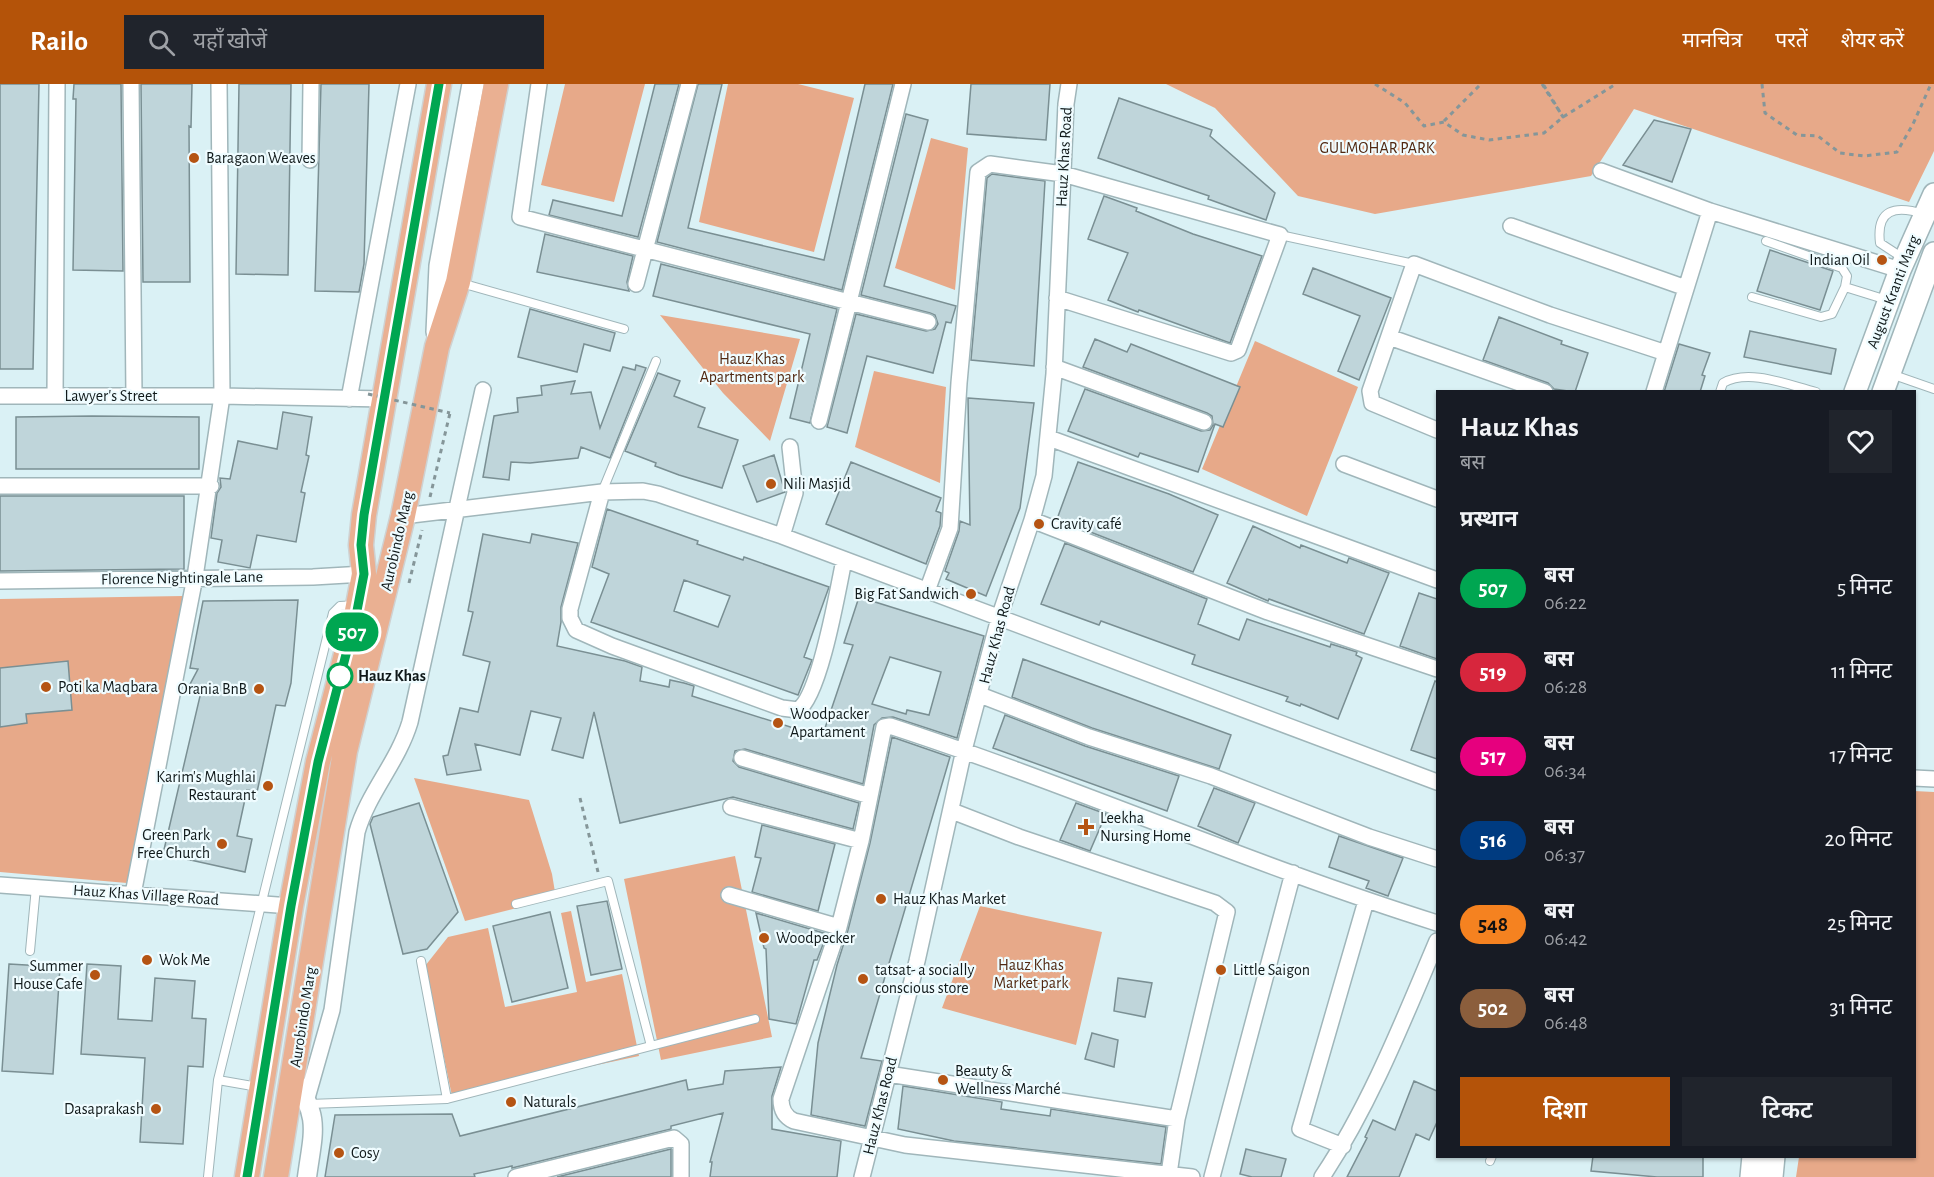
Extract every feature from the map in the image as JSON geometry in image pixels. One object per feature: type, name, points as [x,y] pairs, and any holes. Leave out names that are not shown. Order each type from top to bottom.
[{"type":"highway","name":"Aurobindo Marg","points":[[247,1177],[291,906],[318,762],[364,574],[361,545],[377,396],[439,84]]},
{"type":"highway","name":"Aurobindo Marg","points":[[276,1177],[345,751],[404,516],[437,347],[458,282],[496,84]]},
{"type":"main road","points":[[437,347],[440,266],[473,84]]},
{"type":"main road","name":"August Kranti Marg","points":[[1856,390],[1902,264],[1934,194]]},
{"type":"main road","name":"August Kranti Marg","points":[[1887,383],[1934,253]]},
{"type":"main road","points":[[1751,1177],[1753,1158]]},
{"type":"main road","points":[[1772,1177],[1774,1158]]},
{"type":"street","points":[[55,396],[57,84]]},
{"type":"street","points":[[130,84],[134,396]]},
{"type":"street","points":[[133,894],[195,577],[222,396],[219,84]]},
{"type":"street","points":[[310,160],[311,84]]},
{"type":"street","points":[[349,399],[408,84]]},
{"type":"street","points":[[539,84],[520,217],[928,322]]},
{"type":"street","points":[[636,284],[688,84]]},
{"type":"street","points":[[819,421],[903,84]]},
{"type":"street","name":"Hauz Khas Road","points":[[862,1177],[952,811],[964,750],[999,618],[1032,520],[1044,476],[1054,367],[1066,104],[1069,84]]},
{"type":"street","points":[[927,591],[950,528],[959,383],[978,172],[990,164],[1063,174],[1280,235],[1238,350],[1231,354],[1057,298]]},
{"type":"street","points":[[1601,171],[1710,211],[1902,264]]},
{"type":"street","points":[[1655,390],[1710,211]]},
{"type":"street","points":[[1511,226],[1686,288]]},
{"type":"street","points":[[1436,430],[1372,403],[1370,399],[1370,391],[1414,264],[1551,315],[1666,353]]},
{"type":"street","points":[[1389,337],[1539,390]]},
{"type":"street","points":[[1054,367],[1204,422]]},
{"type":"street","points":[[308,1101],[332,1010],[357,832],[366,808],[396,756],[408,729],[483,390]]},
{"type":"street","name":"Lawyer's Street","points":[[0,396],[222,396],[349,399],[377,396]]},
{"type":"street","points":[[1049,438],[1436,580]]},
{"type":"street","points":[[782,536],[795,493],[790,447]]},
{"type":"street","points":[[1344,464],[1436,499]]},
{"type":"street","points":[[0,486],[210,486]]},
{"type":"street","points":[[404,516],[602,492],[643,491],[658,494],[782,536],[1436,782]]},
{"type":"street","points":[[602,492],[570,609],[570,618],[576,630],[612,646],[782,708],[798,710],[807,701],[822,658],[844,560]]},
{"type":"street","points":[[1032,520],[1268,612],[1436,669]]},
{"type":"street","name":"Florence Nightingale Lane","points":[[0,581],[314,577],[364,574]]},
{"type":"street","points":[[980,695],[1089,737],[1211,776],[1369,837],[1436,860]]},
{"type":"street","points":[[1192,1177],[905,1145],[787,1118],[781,1104],[839,927],[861,841],[884,727],[890,726],[964,750],[1366,901],[1436,923]]},
{"type":"street","points":[[742,758],[870,796]]},
{"type":"street","points":[[1916,778],[1934,779]]},
{"type":"street","points":[[731,807],[861,841]]},
{"type":"street","points":[[952,811],[1019,837],[1215,903],[1227,912],[1177,1119],[1168,1174]]},
{"type":"street","points":[[1212,1177],[1293,873]]},
{"type":"street","name":"Hauz Khas Village Road","points":[[0,885],[291,906]]},
{"type":"street","points":[[729,895],[839,927]]},
{"type":"street","points":[[1343,1146],[1300,1129],[1366,901]]},
{"type":"street","points":[[1322,1177],[1343,1146],[1401,1025],[1436,943]]},
{"type":"street","points":[[888,1074],[1177,1119]]},
{"type":"street","points":[[293,1078],[308,1101],[314,1120],[307,1177]]},
{"type":"street","points":[[516,1177],[674,1138],[681,1144],[681,1177]]},
{"type":"lane","points":[[1902,264],[1880,243],[1878,230],[1882,218],[1892,210],[1911,210],[1924,214]]},
{"type":"lane","points":[[1280,235],[1414,264]]},
{"type":"lane","points":[[1752,297],[1821,317],[1832,314],[1845,287],[1847,276],[1842,268],[1766,241]]},
{"type":"lane","points":[[458,282],[624,328]]},
{"type":"lane","points":[[1845,287],[1888,300]]},
{"type":"lane","points":[[602,492],[656,361]]},
{"type":"lane","points":[[1721,390],[1723,383],[1734,376],[1746,376],[1807,390]]},
{"type":"lane","points":[[1887,383],[1934,389]]},
{"type":"lane","points":[[208,1177],[218,1080],[333,613],[340,606],[358,605]]},
{"type":"lane","points":[[516,904],[608,881],[651,1046]]},
{"type":"lane","points":[[30,951],[36,888]]},
{"type":"lane","points":[[421,961],[447,1100]]},
{"type":"lane","points":[[308,1101],[447,1100],[755,1019]]},
{"type":"lane","points":[[218,1080],[261,1087]]},
{"type":"path","points":[[1375,84],[1405,103],[1424,126],[1444,122],[1481,84]]},
{"type":"path","points":[[1543,84],[1563,117]]},
{"type":"path","points":[[1444,122],[1463,135],[1489,140],[1544,133],[1563,117],[1616,84]]},
{"type":"path","points":[[1762,84],[1765,113],[1797,135],[1818,136],[1840,153],[1864,156],[1898,152],[1914,124],[1931,84]]},
{"type":"path","points":[[377,396],[450,412]]},
{"type":"path","points":[[580,798],[600,883]]},
{"type":"green space","points":[[565,84],[645,84],[614,202],[541,185]]},
{"type":"green space","points":[[728,84],[798,84],[854,98],[814,252],[699,222]]},
{"type":"green space","name":"GULMOHAR PARK","points":[[1166,84],[1934,84],[1934,151],[1909,202],[1634,109],[1591,176],[1375,214],[1298,196],[1215,108]]},
{"type":"green space","points":[[931,138],[968,148],[955,290],[895,268]]},
{"type":"green space","name":"Hauz Khas Apartments park","points":[[660,315],[800,339],[770,441],[723,393]]},
{"type":"green space","points":[[1255,341],[1358,387],[1307,516],[1202,469]]},
{"type":"green space","points":[[874,371],[946,387],[940,483],[855,447]]},
{"type":"green space","points":[[183,596],[127,883],[0,872],[0,599]]},
{"type":"green space","points":[[414,778],[529,800],[552,874],[556,898],[465,921]]},
{"type":"green space","points":[[1916,791],[1934,792],[1934,1177],[1796,1177],[1799,1158],[1916,1158]]},
{"type":"green space","points":[[735,856],[772,1037],[661,1060],[624,879]]},
{"type":"green space","name":"Hauz Khas Market park","points":[[980,906],[1102,932],[1076,1045],[942,1008]]},
{"type":"green space","points":[[571,911],[586,982],[622,974],[639,1056],[452,1096],[425,966],[448,937],[488,928],[505,1007],[577,992],[561,913]]},
{"type":"building","points":[[0,84],[39,84],[33,369],[0,369]]},
{"type":"building","points":[[74,84],[121,84],[123,271],[73,270],[76,99],[73,99]]},
{"type":"building","points":[[141,84],[192,84],[191,127],[189,126],[190,282],[143,282]]},
{"type":"building","points":[[239,84],[291,84],[288,275],[236,274]]},
{"type":"building","points":[[321,84],[369,84],[364,264],[359,292],[315,291]]},
{"type":"building","points":[[655,84],[679,84],[638,237],[549,215],[553,200],[622,216]]},
{"type":"building","points":[[698,84],[722,84],[688,228],[824,260],[865,84],[893,84],[842,290],[657,242]]},
{"type":"building","points":[[971,84],[1050,84],[1046,140],[967,134]]},
{"type":"building","points":[[1119,98],[1212,130],[1210,136],[1275,193],[1266,220],[1208,199],[1209,196],[1098,158]]},
{"type":"building","points":[[906,114],[928,120],[884,286],[956,306],[951,323],[946,322],[933,373],[867,356],[847,433],[827,427],[856,314],[926,331],[935,329],[938,324],[935,315],[930,313],[861,295]]},
{"type":"building","points":[[1654,120],[1691,129],[1672,182],[1623,165]]},
{"type":"building","points":[[992,174],[1045,181],[1034,366],[971,360],[987,178]]},
{"type":"building","points":[[1104,196],[1137,208],[1136,211],[1193,234],[1262,256],[1230,343],[1108,300],[1128,253],[1088,239]]},
{"type":"building","points":[[545,234],[633,256],[627,282],[629,291],[537,272]]},
{"type":"building","points":[[1770,250],[1833,271],[1820,310],[1757,291]]},
{"type":"building","points":[[661,264],[837,309],[810,423],[790,418],[810,334],[653,296]]},
{"type":"building","points":[[1313,268],[1391,298],[1359,380],[1338,371],[1360,316],[1303,294]]},
{"type":"building","points":[[530,309],[615,333],[610,351],[584,344],[577,372],[518,357]]},
{"type":"building","points":[[1499,317],[1588,353],[1576,390],[1554,389],[1548,383],[1483,360]]},
{"type":"building","points":[[1750,331],[1836,349],[1831,374],[1744,357]]},
{"type":"building","points":[[1095,339],[1127,352],[1131,344],[1240,387],[1223,427],[1215,424],[1198,472],[1140,453],[1138,457],[1068,431],[1085,389],[1201,431],[1210,430],[1213,425],[1212,416],[1207,413],[1083,367]]},
{"type":"building","points":[[1679,344],[1710,353],[1702,375],[1705,376],[1701,390],[1665,390]]},
{"type":"building","points":[[636,365],[646,368],[610,458],[581,447],[578,458],[530,463],[511,462],[509,480],[483,477],[494,416],[518,412],[517,398],[542,395],[541,386],[575,381],[571,394],[591,392],[600,428],[623,367],[635,370]]},
{"type":"building","points":[[658,373],[680,381],[674,396],[705,408],[698,427],[738,440],[722,488],[655,466],[656,463],[625,451]]},
{"type":"building","points":[[968,398],[1034,403],[1020,508],[986,596],[946,579],[949,573],[945,571],[959,531],[960,521],[970,525]]},
{"type":"building","points":[[283,412],[312,417],[306,455],[309,456],[301,492],[305,493],[296,542],[257,535],[250,568],[218,562],[222,540],[211,538],[217,493],[221,487],[220,478],[230,479],[238,441],[277,449]]},
{"type":"building","points":[[16,417],[199,417],[199,469],[16,469]]},
{"type":"building","points":[[774,455],[785,492],[757,502],[743,466]]},
{"type":"building","points":[[851,462],[941,498],[936,511],[941,513],[940,526],[926,564],[826,524]]},
{"type":"building","points":[[1078,462],[1169,494],[1218,515],[1193,572],[1057,519]]},
{"type":"building","points":[[0,496],[184,496],[184,569],[0,571]]},
{"type":"building","points":[[607,509],[698,541],[697,544],[743,560],[744,557],[829,587],[804,657],[812,660],[798,695],[591,622],[609,574],[592,567]],"holes":[[[684,580],[730,596],[718,627],[674,611]]]},
{"type":"building","points":[[1253,526],[1300,548],[1301,545],[1347,563],[1349,558],[1389,573],[1364,634],[1269,599],[1268,601],[1227,583]]},
{"type":"building","points":[[483,534],[530,543],[532,534],[578,543],[561,607],[557,646],[625,661],[642,667],[640,681],[669,687],[670,680],[694,686],[692,696],[822,737],[853,645],[844,643],[859,597],[984,636],[957,738],[893,717],[882,718],[874,725],[863,784],[745,749],[735,751],[733,761],[739,767],[859,803],[853,829],[733,797],[620,823],[594,712],[583,758],[552,750],[561,718],[531,711],[520,755],[475,744],[481,770],[447,775],[443,756],[448,755],[460,708],[478,712],[490,662],[463,655],[473,612],[468,611]],"holes":[[[890,657],[941,672],[929,715],[907,710],[906,714],[872,704]]]},
{"type":"building","points":[[1065,543],[1207,599],[1198,624],[1239,640],[1247,619],[1330,647],[1331,644],[1357,652],[1356,655],[1362,658],[1338,719],[1301,704],[1300,706],[1286,701],[1288,697],[1192,664],[1195,655],[1101,621],[1099,625],[1041,604]]},
{"type":"building","points":[[1419,593],[1436,599],[1436,659],[1400,646]]},
{"type":"building","points":[[298,600],[291,683],[285,706],[276,705],[257,792],[247,790],[237,836],[252,839],[245,872],[163,854],[201,692],[187,690],[198,669],[190,668],[203,601]]},
{"type":"building","points":[[1023,659],[1231,735],[1219,769],[1092,728],[1012,697]]},
{"type":"building","name":"Poti ka Maqbara","points":[[68,661],[72,710],[26,714],[27,723],[0,727],[0,668]]},
{"type":"building","points":[[1435,681],[1436,759],[1411,750]]},
{"type":"building","points":[[1005,715],[1085,746],[1179,776],[1167,811],[993,748]]},
{"type":"building","name":"Hauz Khas Market","points":[[892,737],[950,757],[861,1058],[882,1061],[865,1126],[811,1115],[818,1043],[870,843]]},
{"type":"building","points":[[1214,788],[1255,803],[1238,843],[1198,826]]},
{"type":"building","points":[[419,803],[458,912],[427,949],[403,954],[370,824],[373,817]]},
{"type":"building","points":[[1076,803],[1106,814],[1090,851],[1060,840]]},
{"type":"building","points":[[762,825],[835,844],[818,911],[752,892],[761,858],[755,857]]},
{"type":"building","points":[[1339,836],[1403,858],[1388,896],[1366,888],[1369,881],[1329,867]]},
{"type":"building","points":[[607,901],[622,969],[591,975],[577,906]]},
{"type":"building","points":[[550,912],[568,988],[512,1002],[493,926]]},
{"type":"building","points":[[756,913],[827,934],[817,960],[814,960],[796,1024],[769,1019],[766,949]]},
{"type":"building","points":[[9,964],[60,967],[53,1074],[2,1071]]},
{"type":"building","points":[[87,964],[121,966],[118,1019],[152,1021],[155,978],[195,981],[192,1018],[206,1019],[203,1067],[188,1066],[183,1144],[140,1142],[145,1058],[81,1054]]},
{"type":"building","points":[[1118,978],[1152,983],[1145,1017],[1114,1011]]},
{"type":"building","points":[[1092,1033],[1118,1040],[1114,1067],[1085,1059]]},
{"type":"building","points":[[781,1067],[772,1096],[772,1129],[841,1141],[837,1177],[710,1177],[712,1162],[710,1162],[723,1113],[671,1126],[671,1129],[512,1168],[512,1166],[474,1174],[475,1177],[325,1177],[335,1115],[452,1114],[460,1136],[686,1080],[688,1090],[723,1084],[725,1071]]},
{"type":"building","points":[[1414,1081],[1436,1091],[1436,1124],[1429,1140],[1416,1134],[1399,1177],[1347,1177],[1367,1138],[1365,1137],[1373,1120],[1395,1130]]},
{"type":"building","points":[[903,1086],[1002,1102],[1001,1109],[1050,1116],[1051,1109],[1166,1127],[1161,1164],[954,1141],[898,1129]]},
{"type":"building","points":[[671,1149],[671,1177],[557,1177]]},
{"type":"building","points":[[1246,1149],[1286,1159],[1281,1177],[1252,1177],[1240,1174]]},
{"type":"building","points":[[1593,1158],[1703,1158],[1703,1177],[1657,1177],[1591,1171]]},
{"type":"bus line","name":"507","points":[[247,1177],[291,906],[318,762],[356,616],[364,574],[361,545],[364,515],[439,84]]},
{"type":"place","name":"Baragaon Weaves","points":[[194,158]]},
{"type":"place","name":"Indian Oil","points":[[1882,260]]},
{"type":"place","name":"Nili Masjid","points":[[771,484]]},
{"type":"place","name":"Cravity café","points":[[1039,524]]},
{"type":"place","name":"Big Fat Sandwich","points":[[971,594]]},
{"type":"place","name":"Hauz Khas","points":[[340,676]]},
{"type":"place","name":"Poti ka Maqbara","points":[[46,687]]},
{"type":"place","name":"Orania BnB","points":[[259,689]]},
{"type":"place","name":"Woodpacker Apartament","points":[[778,723]]},
{"type":"place","name":"Karim's Mughlai Restaurant","points":[[268,786]]},
{"type":"place","name":"Leekha Nursing Home","points":[[1086,827]]},
{"type":"place","name":"Green Park Free Church","points":[[222,844]]},
{"type":"place","name":"Hauz Khas Market","points":[[881,899]]},
{"type":"place","name":"Woodpecker","points":[[764,938]]},
{"type":"place","name":"Wok Me","points":[[147,960]]},
{"type":"place","name":"Little Saigon","points":[[1221,970]]},
{"type":"place","name":"Summer House Cafe","points":[[95,975]]},
{"type":"place","name":"tatsat- a socially conscious store","points":[[863,979]]},
{"type":"place","name":"Beauty & Wellness Marché","points":[[943,1080]]},
{"type":"place","name":"Naturals","points":[[511,1102]]},
{"type":"place","name":"Dasaprakash","points":[[156,1109]]},
{"type":"place","name":"Cosy","points":[[339,1153]]}]
